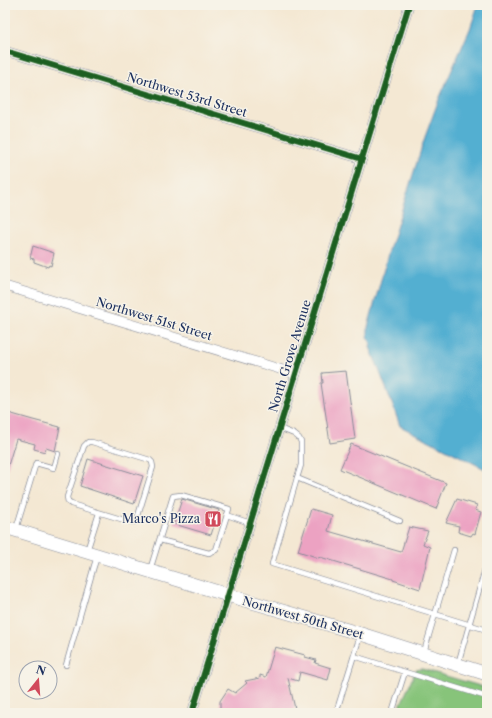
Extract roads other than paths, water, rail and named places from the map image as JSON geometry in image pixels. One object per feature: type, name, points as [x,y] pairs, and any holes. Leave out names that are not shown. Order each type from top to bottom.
[{"type":"main road","name":"Northwest 50th Street","points":[[10,529],[361,634],[487,674]]},
{"type":"street","name":"North Grove Avenue","points":[[192,713],[409,5]]},
{"type":"street","name":"Northwest 53rd Street","points":[[5,51],[362,159]]},
{"type":"street","name":"Northwest 51st Street","points":[[5,286],[296,374]]},
{"type":"lane","points":[[279,428],[294,434],[299,438],[301,442],[301,465],[272,564],[487,630]]},
{"type":"lane","points":[[88,442],[99,444],[150,460],[153,467],[137,519],[134,522],[131,522],[99,513],[70,504],[68,502],[67,497],[84,446],[88,442]]},
{"type":"lane","points":[[10,529],[36,463],[54,468],[58,454]]},
{"type":"lane","points":[[297,478],[400,522]]},
{"type":"lane","points":[[150,571],[173,496],[181,495],[229,509],[216,550],[210,554],[160,540]]},
{"type":"lane","points":[[66,665],[94,566],[92,554],[99,513]]},
{"type":"lane","points":[[227,515],[250,523]]},
{"type":"lane","points":[[423,654],[454,550]]},
{"type":"lane","points":[[458,665],[487,562]]},
{"type":"lane","points":[[336,713],[361,634]]},
{"type":"lane","points":[[354,656],[487,697]]},
{"type":"lane","points":[[392,713],[405,672]]},
{"type":"water","points":[[478,5],[487,5],[487,470],[400,426],[370,347],[371,343],[368,337],[368,327],[390,247],[425,137],[439,99],[470,29]]},
{"type":"place","name":"Marco's Pizza","points":[[213,519]]}]
